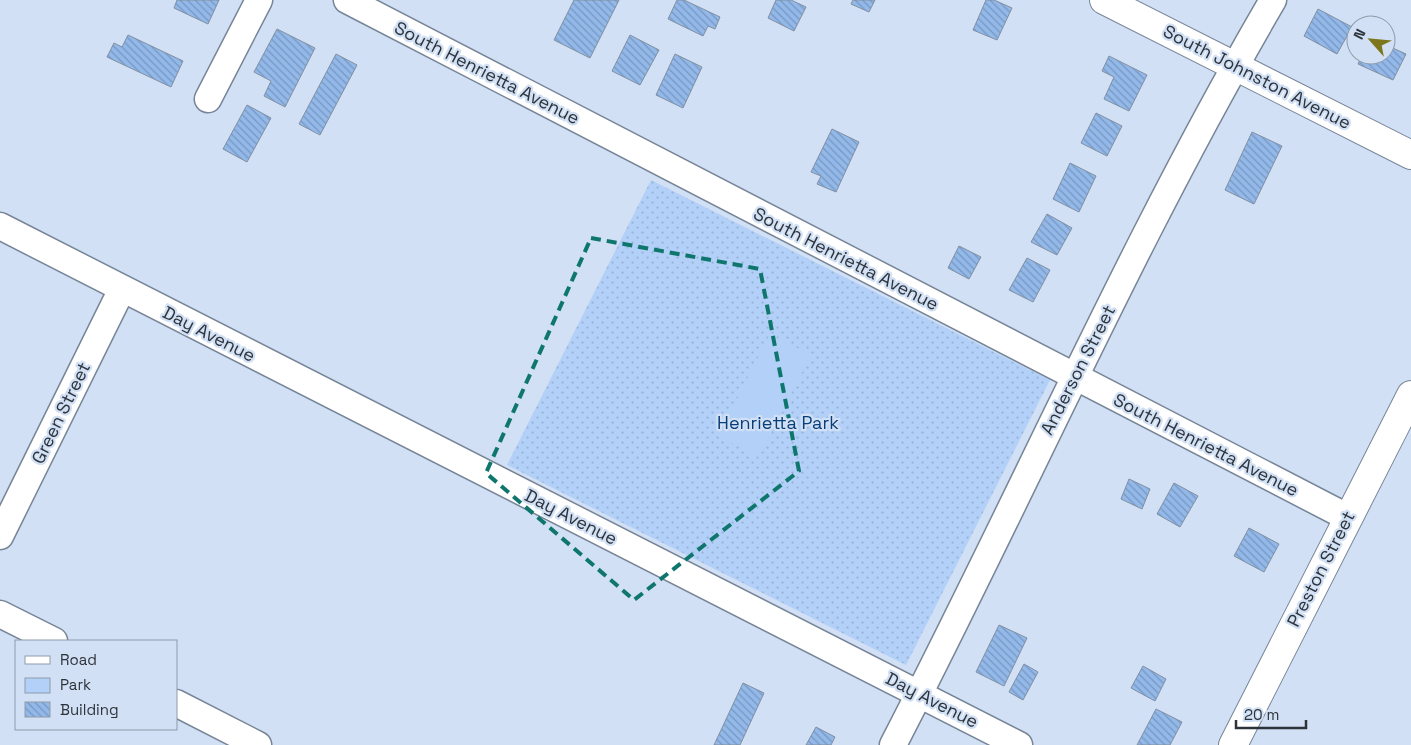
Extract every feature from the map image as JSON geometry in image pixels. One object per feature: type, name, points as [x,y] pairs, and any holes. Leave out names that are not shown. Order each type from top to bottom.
[{"type":"street","points":[[208,99],[259,0]]},
{"type":"street","name":"South Henrietta Avenue","points":[[346,0],[1347,517]]},
{"type":"street","name":"South Johnston Avenue","points":[[1104,0],[1411,155]]},
{"type":"street","name":"Anderson Street","points":[[893,745],[1073,377],[1234,66],[1272,0]]},
{"type":"street","name":"Day Avenue","points":[[0,226],[122,290],[1019,745]]},
{"type":"street","name":"Green Street","points":[[0,536],[122,290]]},
{"type":"street","name":"Preston Street","points":[[1233,745],[1411,394]]},
{"type":"street","points":[[0,614],[52,640]]},
{"type":"street","points":[[178,704],[258,745]]},
{"type":"highlighted area","points":[[591,238],[760,269],[799,471],[634,600],[486,473]]},
{"type":"green space","name":"Henrietta Park","points":[[651,180],[1050,380],[906,665],[507,465]]},
{"type":"green space","points":[[770,334],[811,355],[759,457],[718,436]]},
{"type":"building","points":[[177,0],[219,0],[208,24],[174,8]]},
{"type":"building","points":[[574,0],[619,0],[590,58],[554,40]]},
{"type":"building","points":[[677,0],[684,0],[720,17],[715,29],[708,26],[703,36],[668,19]]},
{"type":"building","points":[[776,0],[791,0],[806,7],[794,31],[768,18]]},
{"type":"building","points":[[853,0],[875,0],[869,12],[851,4]]},
{"type":"building","points":[[986,0],[994,0],[1012,8],[997,40],[973,30]]},
{"type":"building","points":[[1318,9],[1346,24],[1346,38],[1337,54],[1304,36]]},
{"type":"building","points":[[277,29],[315,48],[285,107],[264,96],[271,81],[254,72]]},
{"type":"building","points":[[128,35],[183,61],[171,87],[107,57],[114,43],[122,47]]},
{"type":"building","points":[[630,35],[659,50],[640,85],[612,71]]},
{"type":"building","points":[[1396,50],[1406,54],[1393,80],[1360,65],[1396,65]]},
{"type":"building","points":[[336,54],[357,65],[320,135],[299,124]]},
{"type":"building","points":[[675,54],[702,67],[683,108],[656,95]]},
{"type":"building","points":[[1109,56],[1147,75],[1129,111],[1104,99],[1114,77],[1102,71]]},
{"type":"building","points":[[247,105],[271,118],[247,162],[223,149]]},
{"type":"building","points":[[1096,113],[1122,126],[1107,156],[1081,143]]},
{"type":"building","points":[[832,129],[859,142],[836,192],[817,184],[821,176],[811,172]]},
{"type":"building","points":[[1252,132],[1282,146],[1254,204],[1225,190]]},
{"type":"building","points":[[1070,163],[1096,176],[1079,212],[1053,199]]},
{"type":"building","points":[[1047,214],[1072,228],[1057,255],[1031,242]]},
{"type":"building","points":[[959,246],[981,257],[969,279],[948,268]]},
{"type":"building","points":[[1027,258],[1050,270],[1033,302],[1009,290]]},
{"type":"building","points":[[1129,479],[1150,489],[1142,509],[1121,499]]},
{"type":"building","points":[[1174,483],[1198,496],[1180,527],[1157,514]]},
{"type":"building","points":[[1249,528],[1279,544],[1264,572],[1234,556]]},
{"type":"building","points":[[999,625],[1027,638],[1004,686],[976,672]]},
{"type":"building","points":[[1024,664],[1038,672],[1023,700],[1009,692]]},
{"type":"building","points":[[1143,666],[1166,679],[1155,701],[1131,688]]},
{"type":"building","points":[[743,683],[764,693],[740,745],[714,745]]},
{"type":"building","points":[[1156,709],[1182,722],[1170,745],[1137,745]]},
{"type":"building","points":[[816,727],[835,737],[831,745],[806,745]]}]
